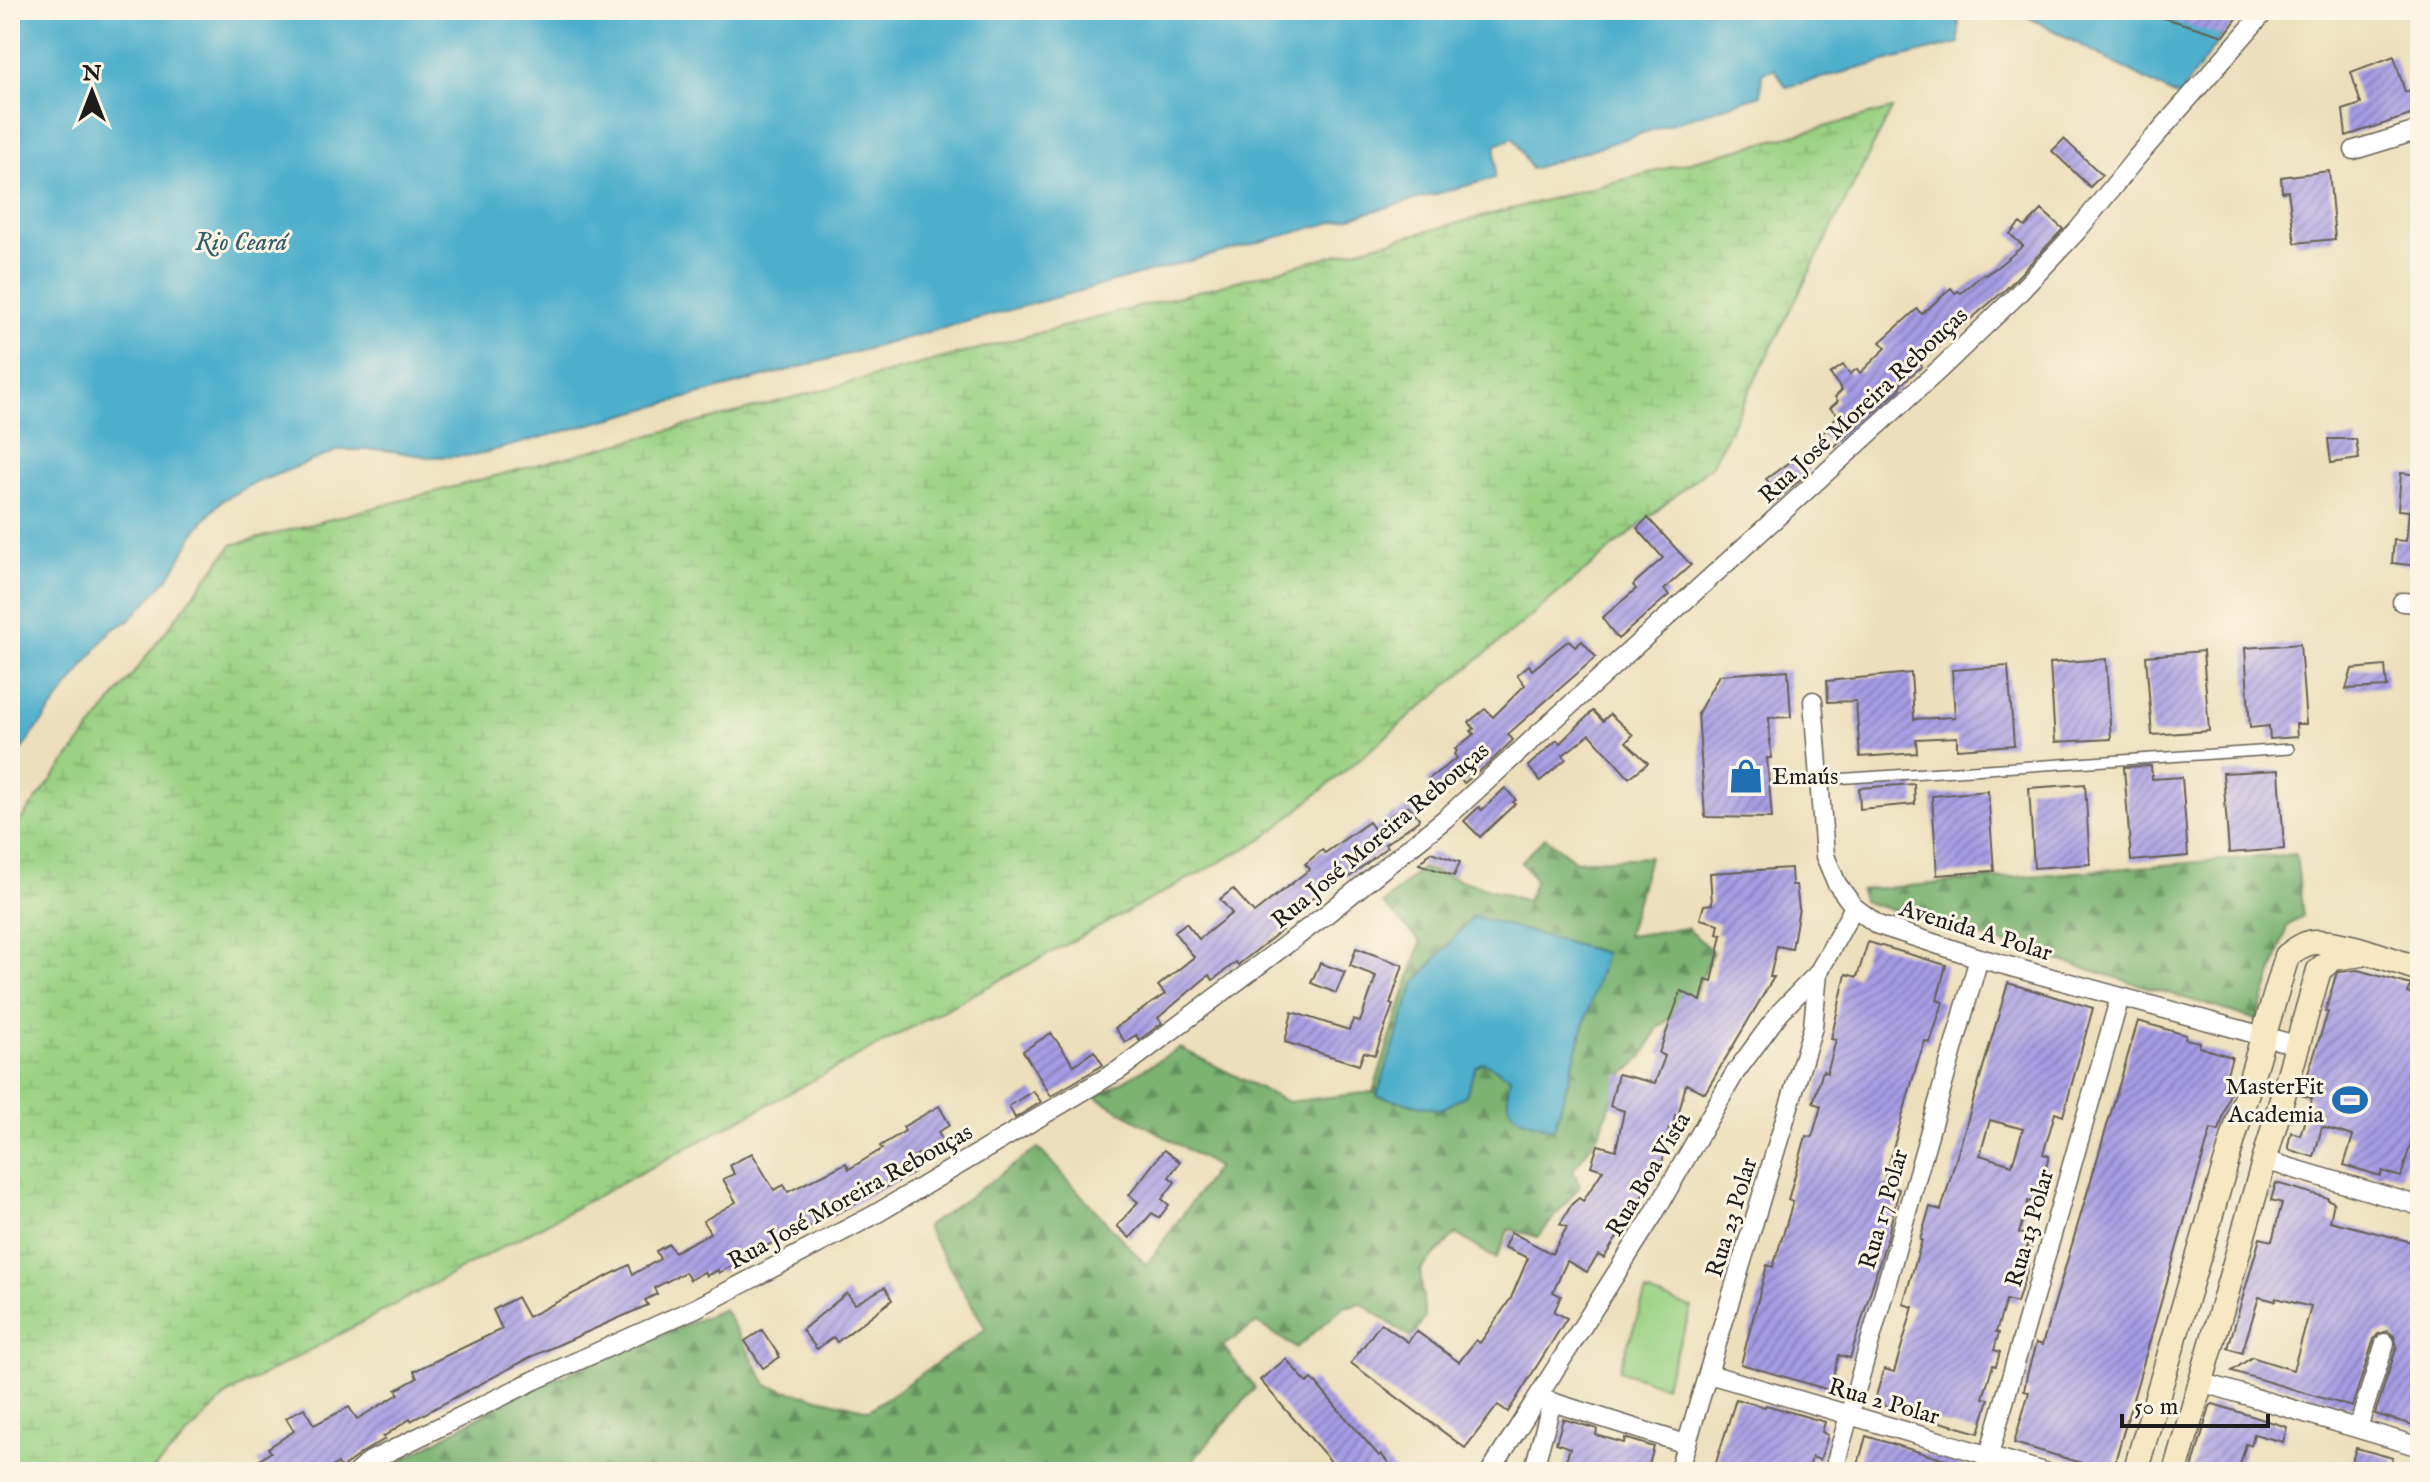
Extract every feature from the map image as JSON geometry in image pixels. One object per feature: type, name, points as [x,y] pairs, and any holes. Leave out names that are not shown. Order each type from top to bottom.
[{"type":"main road","points":[[2135,1472],[2287,956],[2298,947],[2313,942],[2329,942],[2420,969]]},
{"type":"main road","points":[[2175,1472],[2319,970],[2333,958],[2368,954]]},
{"type":"street","name":"Rua José Moreira Rebouças","points":[[357,1472],[370,1461],[535,1380],[696,1308],[874,1215],[1119,1070],[1328,913],[1446,818],[2014,298],[2078,230],[2137,157],[2266,10]]},
{"type":"street","points":[[2354,150],[2420,130]]},
{"type":"street","name":"Avenida A Polar","points":[[1813,701],[1825,856],[1837,884],[1854,907],[1878,925],[1979,958],[2296,1045]]},
{"type":"street","name":"Rua Boa Vista","points":[[1490,1472],[1546,1400],[1735,1073],[1780,1012],[1818,973],[1854,907]]},
{"type":"street","name":"Rua 17 Polar","points":[[1833,1472],[1979,958]]},
{"type":"street","name":"Rua 23 Polar","points":[[1678,1472],[1813,1027],[1818,973]]},
{"type":"street","name":"Rua 13 Polar","points":[[1986,1464],[2120,997]]},
{"type":"street","points":[[2264,1160],[2420,1206]]},
{"type":"street","points":[[2358,1428],[2385,1343]]},
{"type":"street","name":"Rua 2 Polar","points":[[1709,1374],[1850,1416],[1986,1464],[2045,1472]]},
{"type":"street","points":[[2201,1382],[2420,1447]]},
{"type":"street","points":[[1533,1472],[1546,1400],[1686,1444]]},
{"type":"lane","points":[[1819,780],[2289,749]]},
{"type":"green space","points":[[1892,109],[1712,465],[1263,839],[228,1394],[151,1472],[10,1472],[10,834],[232,545]]},
{"type":"green space","points":[[1545,837],[1576,861],[1649,857],[1627,936],[1687,928],[1713,952],[1692,1000],[1657,1029],[1643,1057],[1619,1079],[1600,1132],[1573,1170],[1580,1186],[1538,1237],[1509,1229],[1496,1259],[1456,1234],[1420,1270],[1425,1318],[1411,1338],[1361,1303],[1344,1307],[1296,1348],[1257,1323],[1223,1346],[1255,1388],[1183,1472],[381,1472],[523,1392],[724,1309],[768,1386],[869,1410],[986,1329],[926,1227],[1038,1148],[1146,1265],[1217,1167],[1096,1097],[1180,1048],[1287,1102],[1373,1092],[1421,942],[1383,904],[1422,868],[1527,901],[1535,880],[1521,862]]},
{"type":"green space","points":[[2296,854],[2303,917],[2288,925],[2257,1020],[1862,901],[1860,890]]},
{"type":"green space","points":[[1646,1292],[1692,1308],[1664,1386],[1619,1370]]},
{"type":"water","name":"Rio Ceará","points":[[10,10],[1969,10],[1959,18],[1959,43],[1786,87],[1775,69],[1762,72],[1761,95],[1531,169],[1514,138],[1496,144],[1495,178],[473,456],[429,457],[384,450],[340,450],[250,485],[221,501],[197,529],[172,573],[127,622],[110,631],[10,765]]},
{"type":"water","points":[[2015,10],[2135,10],[2224,33],[2178,97]]},
{"type":"water","points":[[1473,916],[1605,953],[1554,1129],[1516,1115],[1508,1102],[1510,1077],[1483,1062],[1475,1068],[1466,1095],[1440,1110],[1377,1096],[1415,983]]},
{"type":"building","points":[[2152,10],[2243,10],[2224,36],[2151,14]]},
{"type":"building","points":[[2394,56],[2405,92],[2420,88],[2420,112],[2346,136],[2343,110],[2361,104],[2351,72]]},
{"type":"building","points":[[2064,139],[2102,175],[2090,187],[2052,151]]},
{"type":"building","points":[[2329,171],[2335,239],[2295,243],[2288,191],[2282,192],[2281,177]]},
{"type":"building","points":[[2042,210],[2063,229],[2005,290],[1919,363],[1922,366],[1899,386],[1901,388],[1835,446],[1821,435],[1838,415],[1830,408],[1838,401],[1835,397],[1842,390],[1830,374],[1843,365],[1850,374],[1857,369],[1860,373],[1886,348],[1880,342],[1917,309],[1922,314],[1951,288],[1955,293],[1961,293],[1983,274],[1996,268],[2023,246],[2010,234],[2020,223],[2025,227]]},
{"type":"building","points":[[2328,439],[2356,439],[2359,459],[2331,463]]},
{"type":"building","points":[[1796,457],[1810,471],[1770,506],[1762,494],[1769,489],[1766,479]]},
{"type":"building","points":[[2401,473],[2420,475],[2420,566],[2392,563],[2394,540],[2406,541],[2409,511],[2398,510]]},
{"type":"building","points":[[1648,518],[1691,565],[1664,589],[1669,595],[1618,639],[1602,618],[1636,589],[1633,585],[1663,558],[1637,528]]},
{"type":"building","points":[[1569,640],[1575,647],[1582,641],[1596,657],[1508,734],[1513,740],[1488,764],[1464,783],[1460,778],[1438,794],[1427,780],[1457,758],[1455,749],[1474,734],[1469,722],[1485,709],[1493,717],[1525,685],[1517,675],[1529,665],[1532,670]]},
{"type":"building","points":[[2300,644],[2306,724],[2296,724],[2297,737],[2270,739],[2269,726],[2250,728],[2245,648]]},
{"type":"building","points":[[2203,651],[2209,731],[2152,735],[2146,656]]},
{"type":"building","points":[[2106,659],[2111,739],[2055,742],[2050,663]]},
{"type":"building","points":[[2008,666],[2014,745],[1957,749],[1957,737],[1916,739],[1917,753],[1860,757],[1856,701],[1828,702],[1827,681],[1911,673],[1914,719],[1955,717],[1952,670]]},
{"type":"building","points":[[2385,666],[2387,687],[2346,689],[2352,669]]},
{"type":"building","points":[[1788,670],[1791,717],[1769,718],[1771,758],[1767,758],[1772,818],[1705,817],[1698,713],[1719,675]]},
{"type":"building","points":[[1593,711],[1603,721],[1610,714],[1633,735],[1626,742],[1648,763],[1629,778],[1590,734],[1563,755],[1566,759],[1540,781],[1528,766],[1557,740],[1560,743]]},
{"type":"building","points":[[2151,766],[2152,779],[2182,777],[2188,856],[2131,861],[2124,767]]},
{"type":"building","points":[[2279,770],[2284,849],[2229,853],[2223,773]]},
{"type":"building","points":[[1914,784],[1915,804],[1860,809],[1859,788]]},
{"type":"building","points":[[2085,784],[2090,864],[2034,868],[2029,788]]},
{"type":"building","points":[[1505,788],[1516,800],[1513,802],[1515,804],[1480,837],[1464,821],[1479,807],[1482,810]]},
{"type":"building","points":[[1988,791],[1994,871],[1937,875],[1932,796]]},
{"type":"building","points":[[1409,806],[1419,818],[1418,821],[1385,844],[1387,847],[1348,878],[1344,873],[1279,926],[1282,930],[1238,965],[1236,962],[1213,980],[1209,975],[1158,1018],[1162,1023],[1139,1040],[1136,1035],[1125,1042],[1115,1028],[1165,994],[1158,986],[1194,957],[1174,932],[1186,923],[1199,939],[1232,913],[1220,899],[1233,889],[1254,913],[1310,869],[1305,864],[1322,850],[1325,853],[1369,822],[1374,829]]},
{"type":"building","points":[[1431,852],[1460,862],[1454,876],[1419,864]]},
{"type":"building","points":[[1791,868],[1799,908],[1792,949],[1777,946],[1770,977],[1774,977],[1705,1093],[1686,1084],[1678,1116],[1675,1115],[1672,1130],[1669,1129],[1662,1164],[1604,1258],[1598,1255],[1587,1272],[1567,1261],[1553,1292],[1561,1296],[1554,1312],[1567,1318],[1508,1412],[1498,1405],[1465,1448],[1351,1363],[1381,1323],[1408,1342],[1416,1331],[1459,1362],[1476,1340],[1480,1343],[1511,1298],[1528,1258],[1504,1247],[1511,1232],[1552,1254],[1567,1227],[1560,1224],[1572,1204],[1579,1198],[1583,1201],[1603,1170],[1591,1166],[1598,1145],[1616,1150],[1624,1111],[1610,1106],[1618,1074],[1655,1083],[1665,1056],[1659,1053],[1681,991],[1701,1001],[1706,980],[1712,982],[1722,935],[1717,934],[1719,924],[1700,919],[1704,905],[1712,904],[1710,873]]},
{"type":"building","points":[[1868,942],[1946,965],[1937,1000],[1943,1002],[1930,1043],[1925,1041],[1917,1064],[1883,1184],[1899,1189],[1888,1235],[1850,1358],[1839,1355],[1829,1390],[1741,1364],[1767,1265],[1773,1267],[1793,1202],[1788,1200],[1806,1136],[1812,1137],[1821,1106],[1813,1103],[1823,1071],[1827,1073],[1836,1040],[1831,1039],[1846,974],[1857,977]]},
{"type":"building","points":[[1356,948],[1403,965],[1375,1055],[1364,1052],[1359,1065],[1285,1042],[1292,1012],[1349,1030],[1353,1020],[1360,1022],[1376,976],[1350,966]]},
{"type":"building","points":[[1320,963],[1345,972],[1336,993],[1311,983]]},
{"type":"building","points":[[2358,970],[2411,985],[2408,993],[2420,996],[2420,1111],[2401,1177],[2382,1171],[2381,1176],[2344,1165],[2353,1136],[2322,1127],[2314,1157],[2290,1150],[2288,1146],[2291,1132],[2300,1135],[2312,1098],[2301,1095],[2328,1012],[2325,1012],[2336,975]]},
{"type":"building","points":[[2008,983],[2093,1008],[2063,1116],[2055,1113],[2043,1154],[2049,1156],[2037,1203],[2028,1201],[2019,1233],[2027,1236],[2027,1248],[2031,1249],[2027,1270],[2017,1303],[2006,1300],[1996,1332],[1999,1333],[1994,1350],[2000,1352],[1983,1398],[1989,1399],[1979,1433],[1874,1403],[1884,1369],[1894,1372],[1913,1307],[1903,1304],[1930,1207],[1941,1210]],"holes":[[[1990,1120],[2023,1129],[2012,1165],[1980,1155]]]},
{"type":"building","points":[[2138,1021],[2186,1035],[2185,1039],[2200,1042],[2199,1047],[2232,1057],[2224,1083],[2232,1085],[2219,1131],[2211,1129],[2112,1472],[2014,1443],[2029,1392],[2024,1391],[2036,1343],[2042,1345]]},
{"type":"building","points":[[1051,1033],[1074,1065],[1094,1051],[1103,1065],[1051,1096],[1023,1051]]},
{"type":"building","points":[[1033,1091],[1041,1102],[1015,1118],[1009,1106]]},
{"type":"building","points":[[939,1106],[950,1125],[938,1132],[943,1141],[907,1160],[914,1173],[797,1233],[795,1230],[719,1273],[718,1270],[706,1276],[704,1272],[690,1280],[685,1272],[654,1288],[657,1294],[645,1300],[648,1305],[531,1357],[410,1419],[341,1468],[338,1463],[325,1472],[265,1472],[257,1462],[271,1452],[268,1448],[294,1431],[286,1418],[304,1408],[314,1425],[349,1407],[357,1419],[399,1394],[396,1390],[417,1378],[414,1371],[502,1329],[493,1310],[517,1297],[528,1317],[629,1265],[633,1274],[660,1259],[656,1251],[669,1244],[674,1252],[710,1233],[703,1221],[736,1202],[723,1179],[734,1174],[730,1165],[752,1153],[774,1190],[784,1185],[788,1192],[846,1163],[849,1169],[882,1149],[880,1146],[905,1131],[903,1127]]},
{"type":"building","points":[[1164,1150],[1180,1162],[1169,1177],[1175,1182],[1162,1199],[1169,1205],[1159,1218],[1152,1213],[1130,1238],[1117,1226],[1138,1202],[1129,1195]]},
{"type":"building","points":[[2276,1183],[2334,1202],[2330,1221],[2420,1244],[2420,1427],[2375,1414],[2397,1346],[2394,1336],[2388,1331],[2374,1339],[2352,1407],[2232,1371],[2252,1357],[2293,1370],[2311,1307],[2259,1297],[2242,1353],[2228,1348],[2260,1238],[2272,1241],[2282,1203],[2271,1200]]},
{"type":"building","points":[[885,1287],[892,1300],[837,1342],[833,1337],[817,1349],[802,1330],[847,1293],[855,1304]]},
{"type":"building","points":[[762,1330],[780,1357],[763,1368],[745,1341]]},
{"type":"building","points":[[1286,1359],[1307,1383],[1312,1379],[1396,1472],[1340,1472],[1260,1380]]},
{"type":"building","points":[[1736,1399],[1825,1422],[1822,1432],[1828,1435],[1820,1460],[1812,1457],[1808,1472],[1713,1472]]},
{"type":"building","points":[[2213,1404],[2287,1427],[2283,1442],[2254,1434],[2251,1445],[2246,1444],[2238,1472],[2191,1472]]},
{"type":"building","points":[[1563,1419],[1597,1429],[1596,1435],[1624,1443],[1625,1438],[1654,1447],[1647,1472],[1562,1472],[1570,1448],[1556,1443]]},
{"type":"building","points":[[1866,1436],[1972,1468],[1972,1472],[1856,1472]]},
{"type":"building","points":[[2356,1448],[2393,1458],[2389,1472],[2349,1472]]},
{"type":"place","name":"Emaús","points":[[1746,776]]},
{"type":"place","name":"MasterFit Academia","points":[[2350,1100]]}]
